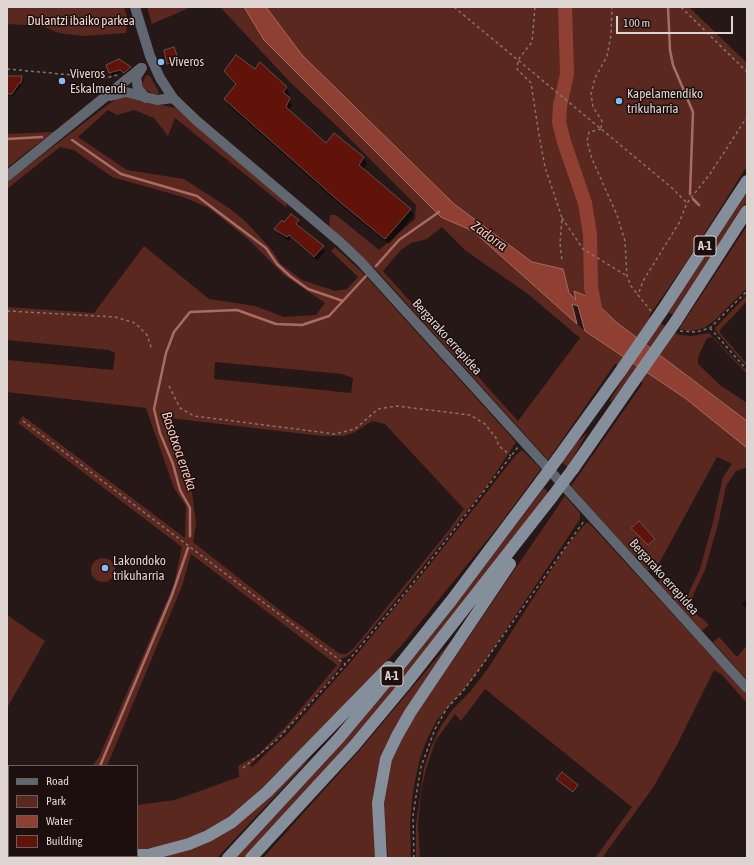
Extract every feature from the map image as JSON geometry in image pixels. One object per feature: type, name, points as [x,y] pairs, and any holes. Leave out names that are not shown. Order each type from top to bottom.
[{"type":"highway","name":"A-1","points":[[228,858],[339,738],[451,601],[620,372],[747,181]]},
{"type":"highway","name":"A-1","points":[[251,858],[354,746],[404,686],[552,497],[676,321],[747,211]]},
{"type":"highway","points":[[382,858],[378,803],[386,759],[396,736],[552,497]]},
{"type":"highway","points":[[138,855],[148,855],[169,851],[195,842],[232,822],[252,806],[324,736],[451,601]]},
{"type":"street","name":"Bergarako errepidea","points":[[136,9],[150,56],[160,78],[173,98],[197,121],[340,242],[361,262],[747,688]]},
{"type":"street","points":[[7,176],[108,96],[138,70],[150,56]]},
{"type":"street","points":[[138,70],[136,77],[138,89],[146,98]]},
{"type":"street","points":[[108,96],[126,92],[157,100],[173,98]]},
{"type":"path","points":[[454,7],[671,187],[687,203]]},
{"type":"path","points":[[535,7],[532,42],[518,60],[517,69],[531,83],[538,135],[545,167],[562,218],[583,249],[627,276]]},
{"type":"path","points":[[601,129],[602,121],[593,106],[591,94],[595,78],[607,56],[611,35],[612,7]]},
{"type":"path","points":[[681,7],[747,72]]},
{"type":"path","points":[[7,69],[105,78],[138,70]]},
{"type":"path","points":[[638,295],[643,281],[679,223],[687,203],[710,174],[747,117]]},
{"type":"path","points":[[601,129],[589,132],[587,141],[592,159],[619,221],[625,241],[627,276],[631,286],[648,309]]},
{"type":"path","points":[[562,218],[560,243],[562,261]]},
{"type":"path","points":[[683,333],[696,332],[710,328],[747,291]]},
{"type":"path","points":[[7,311],[115,317],[135,322],[147,335],[152,350]]},
{"type":"path","points":[[710,328],[747,370]]},
{"type":"path","points":[[169,386],[180,408],[194,416],[335,434],[355,429],[378,409],[396,406],[470,414],[485,424],[496,438],[499,446],[511,456]]},
{"type":"path","points":[[23,421],[345,664]]},
{"type":"path","points":[[243,768],[278,739],[345,664],[410,587],[523,441]]},
{"type":"path","points":[[414,858],[413,816],[417,790],[421,767],[435,729],[447,708],[474,676],[589,514]]},
{"type":"green space","name":"Dulantzi ibaiko parkea","points":[[7,7],[124,7],[128,20],[126,33],[83,36],[59,33],[42,26],[7,24]]},
{"type":"green space","points":[[147,7],[191,7],[152,24]]},
{"type":"green space","points":[[220,7],[244,7],[264,40],[441,217],[473,231],[585,331],[685,398],[747,448],[747,467],[736,471],[726,486],[719,520],[705,570],[693,595],[691,611],[709,625],[702,631],[659,583],[659,576],[679,599],[685,601],[700,569],[712,526],[723,477],[732,464],[717,457],[656,569],[652,565],[648,571],[571,486],[643,383],[632,376],[611,402],[610,400],[627,372],[615,364],[548,460],[380,274],[329,226],[330,215],[336,215],[379,250],[415,219],[416,205],[340,129],[290,82]],"holes":[[[442,227],[466,251],[528,294],[580,338],[518,421],[383,271],[401,250],[411,243],[427,239]]]},
{"type":"green space","points":[[266,7],[689,7],[747,63],[747,166],[689,258],[649,316],[679,335],[692,336],[709,333],[747,372],[747,374],[712,337],[707,338],[698,357],[698,364],[720,385],[747,403],[747,421],[616,322],[591,298],[575,291],[577,301],[569,293],[563,269],[532,262],[454,204],[302,55]]},
{"type":"green space","points":[[146,75],[150,76],[159,92],[158,94],[155,95],[144,89],[142,85]]},
{"type":"green space","points":[[133,95],[152,103],[176,108],[286,202],[287,208],[175,118],[168,136],[154,118],[134,110],[117,115],[108,110],[78,137],[127,170],[184,179],[229,208],[245,221],[271,249],[281,264],[302,280],[335,291],[347,289],[358,277],[331,251],[335,247],[363,273],[516,442],[487,486],[405,589],[354,651],[346,657],[340,659],[341,665],[334,675],[285,731],[250,765],[252,767],[288,733],[349,664],[428,567],[515,456],[522,450],[541,469],[497,528],[401,646],[337,715],[270,782],[245,805],[221,822],[194,836],[170,845],[146,849],[138,849],[138,805],[175,800],[239,777],[238,766],[259,754],[288,724],[337,665],[191,554],[182,586],[107,765],[93,765],[99,757],[174,584],[182,547],[18,423],[23,416],[185,538],[186,506],[174,488],[146,408],[7,392],[7,360],[113,370],[115,353],[109,350],[7,340],[7,307],[94,313],[144,246],[209,299],[255,306],[284,317],[316,315],[325,303],[284,275],[248,239],[209,208],[183,197],[112,177],[74,150],[60,147],[7,189],[7,182],[119,97]],"holes":[[[215,362],[342,374],[353,378],[351,393],[214,379]],[[161,417],[322,436],[344,436],[355,432],[372,421],[385,424],[464,509],[449,530],[354,648],[346,654],[340,654],[282,612],[193,542],[196,523],[192,493]]]},
{"type":"green space","points":[[54,132],[28,151],[7,168],[7,134]]},
{"type":"green space","points":[[747,192],[747,202],[673,315],[668,312]]},
{"type":"green space","points":[[747,226],[747,288],[715,320],[704,328],[691,331],[679,329]]},
{"type":"green space","points":[[747,295],[747,301],[720,330],[720,333],[747,364],[747,367],[715,330],[716,327]]},
{"type":"green space","points":[[587,433],[568,467],[562,463],[577,442]]},
{"type":"green space","points":[[544,488],[548,492],[455,616],[349,744],[244,858],[236,858],[330,756],[444,619]]},
{"type":"green space","points":[[565,496],[580,513],[580,519],[471,681],[437,720],[427,739],[419,762],[413,791],[410,823],[411,858],[388,858],[384,810],[385,788],[390,765],[410,723]]},
{"type":"green space","points":[[586,523],[589,523],[747,695],[747,703],[722,675],[714,670],[677,745],[654,786],[602,858],[595,858],[632,807],[485,689],[461,721],[455,714],[436,740],[426,769],[421,792],[418,825],[420,858],[416,858],[416,824],[424,768],[431,747],[441,726],[452,710],[470,692],[487,670],[566,547]]},
{"type":"green space","points":[[103,558],[112,561],[115,570],[112,579],[103,582],[94,579],[91,570],[94,561]]},
{"type":"green space","points":[[7,615],[45,641],[7,708]]},
{"type":"green space","points":[[461,629],[381,762],[379,858],[263,858],[360,750]]},
{"type":"green space","points":[[719,637],[737,657],[747,645],[747,680],[713,642]]},
{"type":"green space","points":[[311,758],[217,858],[149,858],[198,846]]},
{"type":"water","name":"Zadorra","points":[[244,7],[266,7],[302,55],[454,204],[532,262],[563,269],[569,293],[576,300],[574,291],[591,298],[616,322],[747,421],[747,448],[685,398],[585,331],[578,306],[572,304],[577,324],[473,231],[441,217],[264,40]]},
{"type":"building","points":[[174,47],[179,61],[167,64],[164,50]]},
{"type":"building","points":[[236,55],[255,69],[260,62],[287,87],[283,92],[290,98],[286,107],[326,143],[334,133],[364,157],[359,165],[411,209],[385,239],[341,203],[224,99],[236,84],[224,71]]},
{"type":"building","points":[[119,59],[131,67],[124,73],[120,70],[109,73],[106,65]]},
{"type":"building","points":[[7,76],[22,76],[21,83],[19,83],[12,94],[7,94]]},
{"type":"building","points":[[291,214],[299,220],[296,224],[324,246],[314,257],[289,235],[287,237],[274,229],[282,220],[284,222]]},
{"type":"building","points":[[639,521],[655,539],[648,545],[631,528]]},
{"type":"building","points":[[562,772],[578,785],[573,792],[556,779]]},
{"type":"waterway","points":[[565,7],[567,74],[560,106],[559,122],[564,142],[585,203],[590,234],[591,287],[597,318]]},
{"type":"waterway","points":[[668,7],[670,50],[673,65],[693,112],[690,194]]},
{"type":"waterway","points":[[7,139],[42,137]]},
{"type":"waterway","points":[[72,140],[121,174],[197,196],[266,248],[277,264],[308,289],[343,301]]},
{"type":"waterway","points":[[693,199],[699,205]]},
{"type":"waterway","name":"Basotxoa erreka","points":[[376,266],[399,240],[439,212]]},
{"type":"waterway","name":"Basotxoa erreka","points":[[190,536],[190,508],[180,490],[173,464],[160,433],[154,409],[166,353],[174,332],[190,312],[237,310],[276,324],[302,325],[329,316],[366,276]]},
{"type":"waterway","name":"Basotxoa erreka","points":[[100,765],[172,595],[188,548]]},
{"type":"place","name":"Viveros","points":[[161,62]]},
{"type":"place","name":"Viveros Eskalmendi","points":[[62,81]]},
{"type":"place","name":"Kapelamendiko trikuharria","points":[[619,101]]},
{"type":"place","name":"Lakondoko trikuharria","points":[[105,568]]}]
